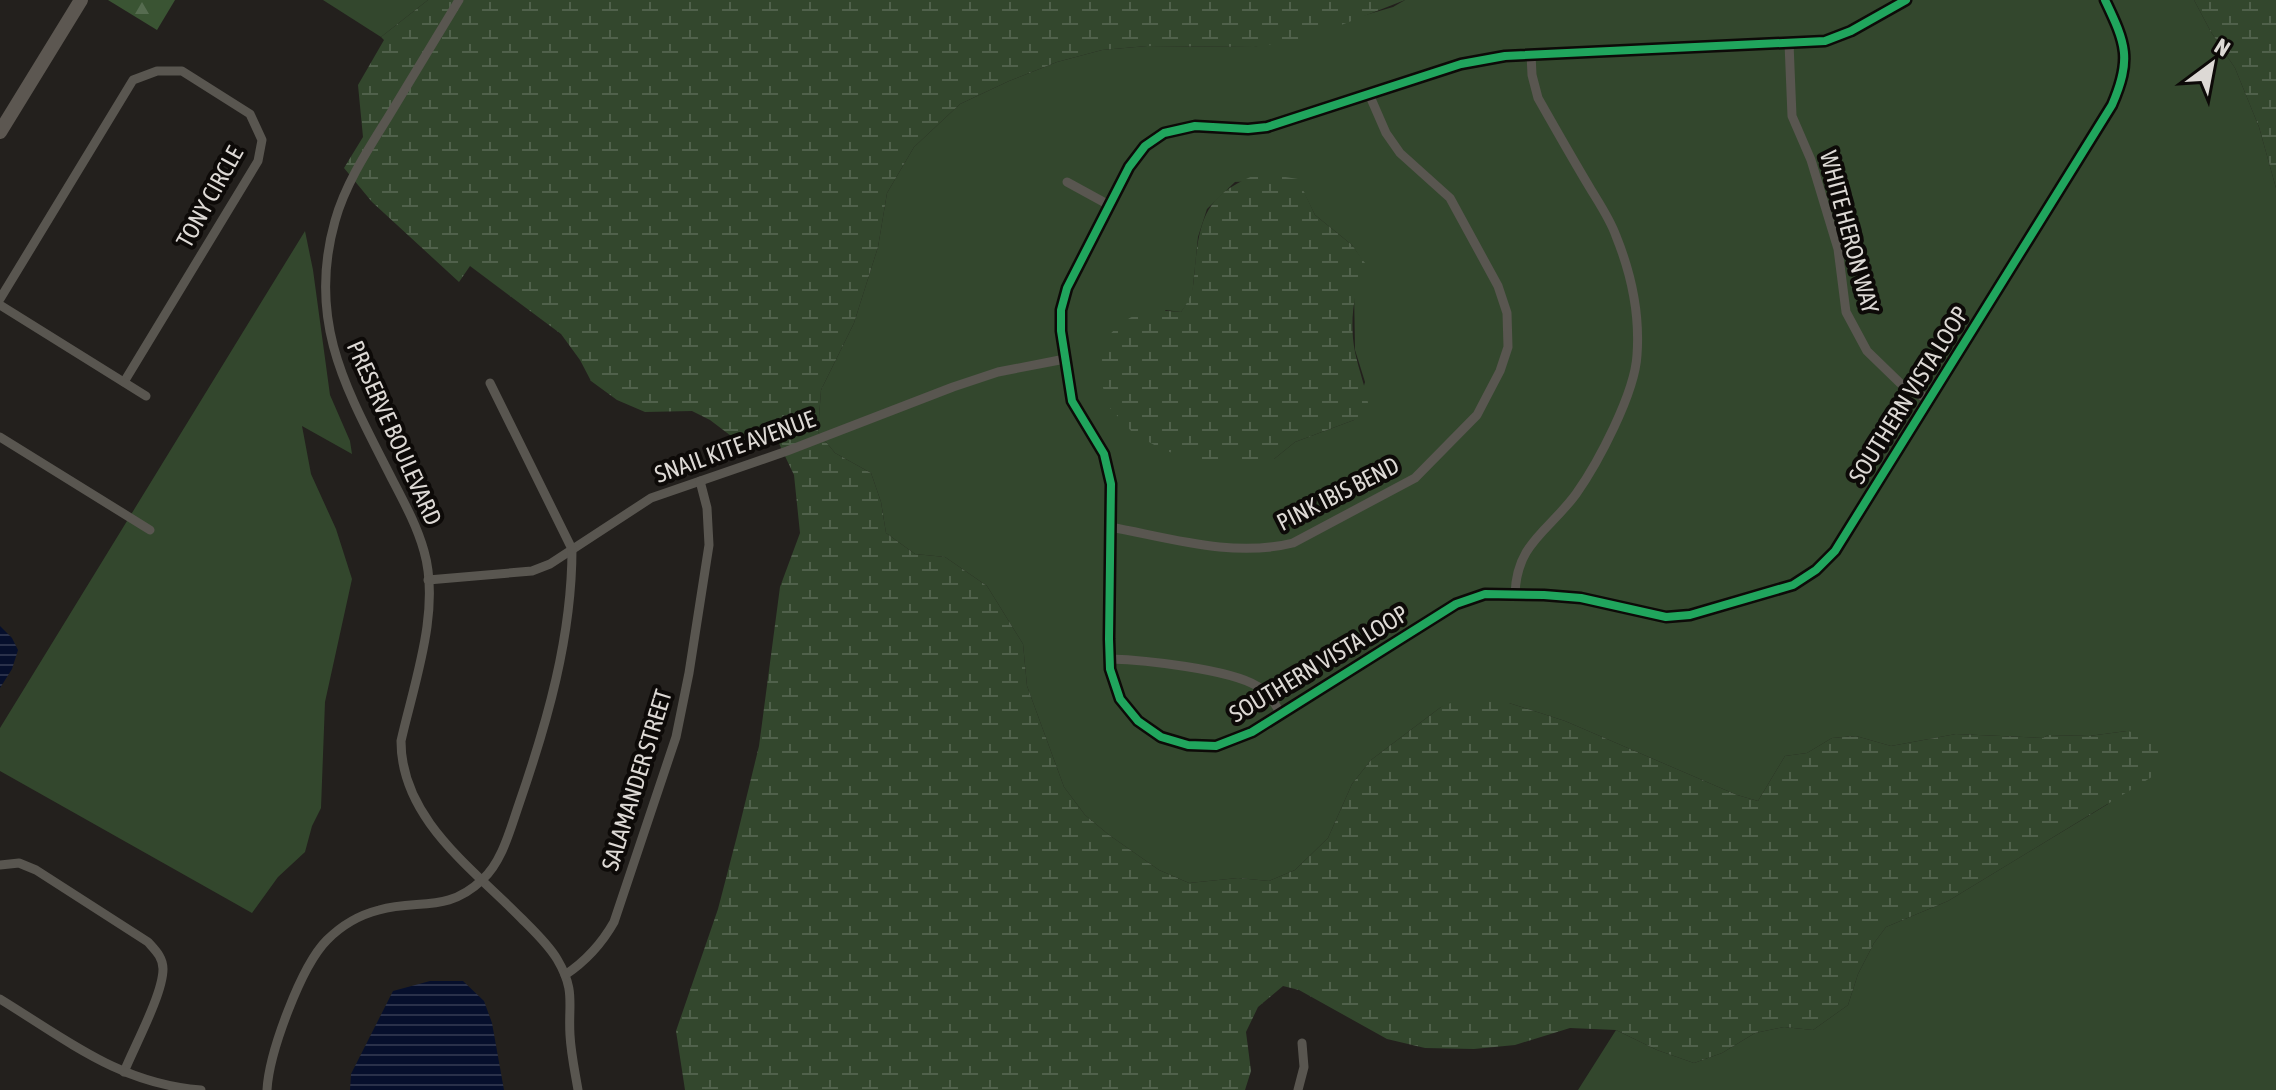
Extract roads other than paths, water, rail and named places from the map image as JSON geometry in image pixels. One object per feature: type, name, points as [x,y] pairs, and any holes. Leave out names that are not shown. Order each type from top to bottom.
[{"type":"street","points":[[0,132],[81,0]]},
{"type":"street","name":"PRESERVE BOULEVARD","points":[[459,0],[357,169],[335,220],[325,273],[327,317],[334,355],[358,413],[410,515],[425,552],[431,598],[401,741],[401,762],[406,781],[425,818],[556,957],[570,986],[572,1008],[569,1034],[578,1090]]},
{"type":"street","name":"SOUTHERN VISTA LOOP","points":[[1906,0],[1851,31],[1825,41],[1505,56],[1461,64],[1267,127],[1195,126],[1164,133],[1145,146],[1109,205],[1067,288],[1061,310],[1072,401],[1104,454],[1111,484],[1110,659],[1120,699],[1138,721],[1161,737],[1188,745],[1216,746],[1252,732],[1456,604],[1485,594],[1581,598],[1666,617],[1690,615],[1793,585],[1816,570],[1835,551],[2117,92],[2123,80],[2124,40],[2105,0]]},
{"type":"street","name":"WHITE HERON WAY","points":[[1789,43],[1792,116],[1811,160],[1838,249],[1846,312],[1867,351],[1900,383],[1929,400]]},
{"type":"street","points":[[1515,595],[1515,576],[1521,559],[1532,542],[1575,495],[1621,414],[1638,358],[1631,277],[1615,232],[1538,98],[1531,54]]},
{"type":"street","name":"TONY CIRCLE","points":[[0,302],[133,80],[157,71],[182,71],[250,114],[262,140],[258,161],[124,382]]},
{"type":"street","name":"PINK IBIS BEND","points":[[1110,527],[1243,550],[1271,549],[1293,543],[1415,478],[1477,415],[1500,371],[1508,347],[1507,313],[1498,286],[1450,198],[1400,153],[1386,133],[1369,94]]},
{"type":"street","points":[[1067,182],[1109,205]]},
{"type":"street","points":[[0,302],[146,396]]},
{"type":"street","name":"SNAIL KITE AVENUE","points":[[428,580],[532,571],[550,564],[651,498],[953,387],[998,372],[1065,359]]},
{"type":"street","points":[[267,1090],[268,1072],[277,1038],[314,956],[326,941],[357,917],[382,909],[459,898],[483,880],[505,843],[546,727],[561,653],[572,576],[572,549],[490,383]]},
{"type":"street","points":[[0,437],[150,530]]},
{"type":"street","name":"SALAMANDER STREET","points":[[565,975],[583,963],[614,922],[676,737],[709,545],[707,508],[700,481]]},
{"type":"street","points":[[1110,659],[1231,675],[1256,685],[1268,694],[1281,714]]},
{"type":"street","points":[[0,865],[19,863],[36,870],[148,942],[161,957],[163,970],[157,993],[124,1072]]},
{"type":"street","points":[[0,999],[93,1057],[124,1072],[145,1081],[201,1090]]},
{"type":"street","points":[[1298,1090],[1304,1067],[1302,1043]]},
{"type":"water","points":[[0,626],[18,650],[12,669],[0,688]]},
{"type":"water","points":[[430,981],[463,981],[484,1001],[492,1023],[504,1090],[350,1090],[351,1074],[393,991]]}]
